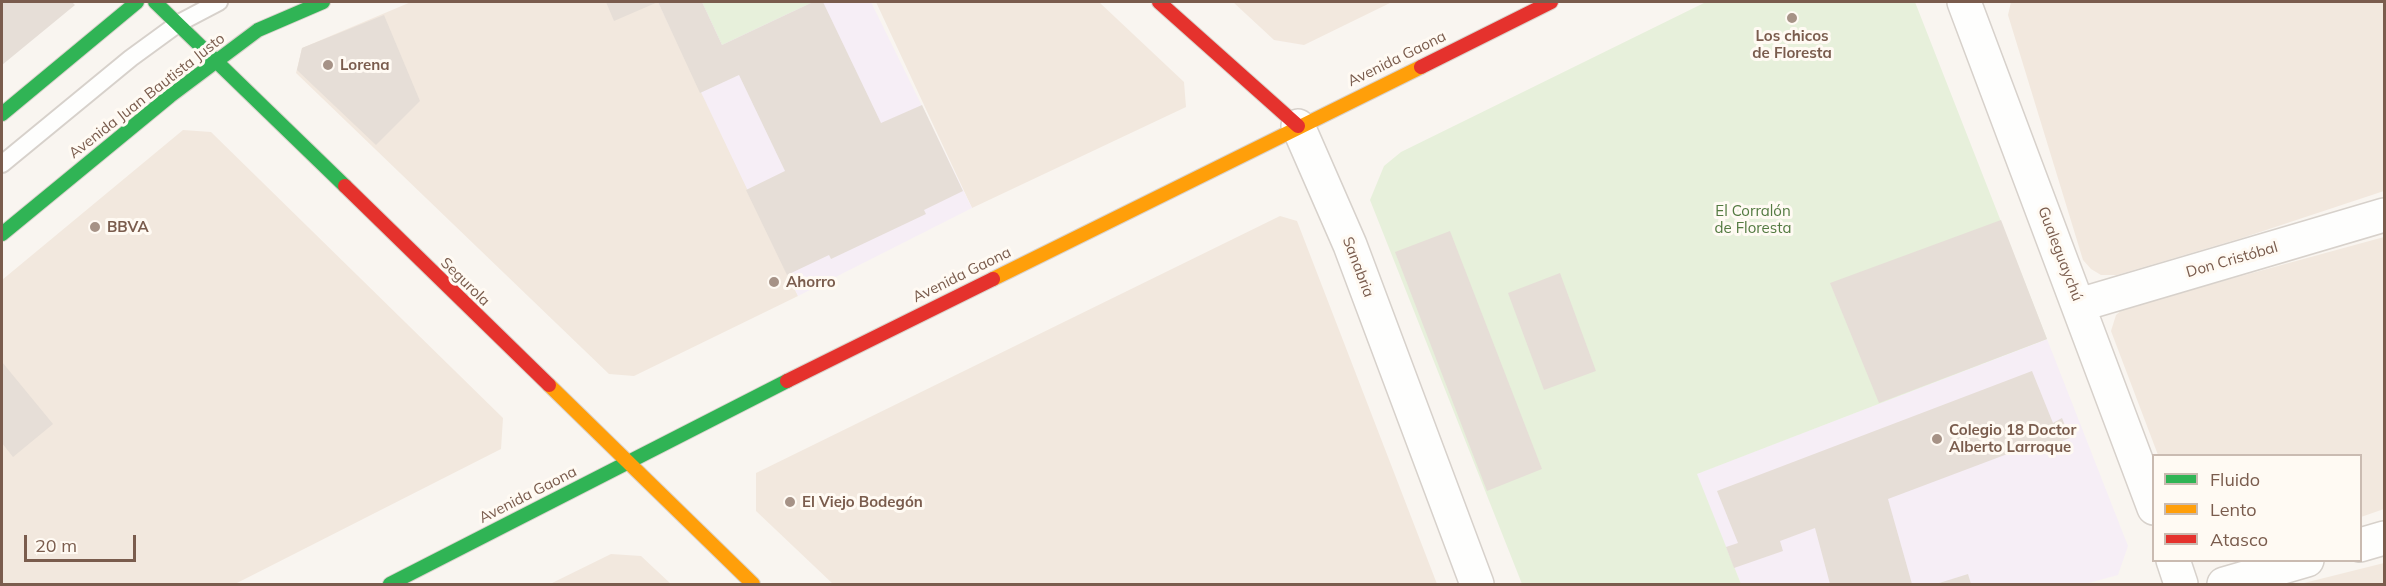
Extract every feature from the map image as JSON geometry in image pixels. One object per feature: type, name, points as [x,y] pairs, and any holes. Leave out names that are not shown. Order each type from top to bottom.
[{"type":"main road","points":[[2,114],[137,2]]},
{"type":"main road","name":"Segurola","points":[[155,2],[753,585]]},
{"type":"main road","name":"Avenida Juan Bautista Justo","points":[[2,234],[216,61],[258,30],[323,2]]},
{"type":"main road","name":"Sanabria","points":[[1159,2],[1298,126]]},
{"type":"main road","name":"Avenida Gaona","points":[[390,585],[627,463],[1298,126],[1551,2]]},
{"type":"street","name":"Gualeguaychú","points":[[1964,2],[2152,503]]},
{"type":"street","name":"Sanabria","points":[[1298,126],[1350,244],[1477,585]]},
{"type":"street","name":"Don Cristóbal","points":[[2079,304],[2385,215]]},
{"type":"street","points":[[2362,545],[2385,538]]},
{"type":"street","points":[[2172,562],[2181,585]]},
{"type":"street","points":[[2224,585],[2304,562]]},
{"type":"lane","points":[[2,164],[131,58],[179,23],[219,2]]},
{"type":"shaded area","points":[[411,2],[660,2],[798,296],[634,376],[609,374],[296,73],[302,48]]},
{"type":"shaded area","points":[[658,2],[871,2],[972,208],[798,296]]},
{"type":"shaded area","points":[[876,2],[1099,2],[1184,82],[1186,107],[972,208]]},
{"type":"shaded area","points":[[1233,2],[1392,2],[1304,45],[1274,40]]},
{"type":"shaded area","points":[[2011,2],[2384,2],[2384,191],[2242,238],[2117,275],[2101,275],[2083,260],[2008,15]]},
{"type":"shaded area","points":[[183,130],[211,132],[503,418],[501,449],[235,584],[2,584],[2,280]]},
{"type":"shaded area","points":[[1280,216],[1297,221],[1437,584],[833,584],[756,511],[756,473]]},
{"type":"shaded area","points":[[2384,237],[2384,509],[2362,517],[2362,454],[2158,454],[2111,331],[2116,315],[2124,308]]},
{"type":"shaded area","name":"Colegio 18 Doctor Alberto Larroque","points":[[2047,339],[2128,546],[2118,575],[2085,584],[1741,584],[1696,474]]},
{"type":"shaded area","points":[[611,554],[641,556],[671,584],[550,584]]},
{"type":"shaded area","points":[[2384,563],[2384,584],[2300,584]]},
{"type":"green space","points":[[702,2],[813,2],[722,45]]},
{"type":"green space","name":"El Corralón de Floresta","points":[[1706,2],[1915,2],[2047,339],[1697,474],[1741,584],[1522,584],[1370,200],[1384,166],[1401,152]]},
{"type":"building","points":[[2,2],[72,2],[75,5],[2,65]]},
{"type":"building","points":[[606,2],[658,2],[614,21]]},
{"type":"building","points":[[658,2],[702,2],[722,45],[813,2],[823,2],[881,123],[922,105],[963,191],[924,210],[926,214],[831,259],[829,255],[787,275],[746,190],[785,171],[739,75],[700,93]]},
{"type":"building","points":[[384,15],[420,101],[376,145],[297,70],[302,48]]},
{"type":"building","points":[[2001,220],[2047,339],[1879,403],[1830,283]]},
{"type":"building","points":[[1450,231],[1542,469],[1487,491],[1395,252]]},
{"type":"building","points":[[1560,273],[1596,371],[1544,390],[1508,293]]},
{"type":"building","points":[[2,362],[53,424],[13,457],[2,443]]},
{"type":"building","points":[[2032,371],[2053,423],[2062,418],[2070,438],[2029,454],[2026,447],[1888,499],[1912,584],[1830,584],[1815,528],[1780,541],[1783,551],[1734,568],[1726,547],[1738,543],[1717,491]]},
{"type":"building","points":[[1968,574],[1971,584],[1936,584]]},
{"type":"traffic: fast","points":[[2,114],[137,2]]},
{"type":"traffic: fast","points":[[155,2],[345,186]]},
{"type":"traffic: fast","points":[[2,234],[170,96],[258,30],[323,2]]},
{"type":"traffic: fast","points":[[390,584],[787,381]]},
{"type":"traffic: slow","points":[[993,279],[1421,67]]},
{"type":"traffic: slow","points":[[549,385],[753,584]]},
{"type":"traffic: jam","points":[[1159,2],[1298,126]]},
{"type":"traffic: jam","points":[[1421,67],[1551,2]]},
{"type":"traffic: jam","points":[[345,186],[549,385]]},
{"type":"traffic: jam","points":[[787,381],[993,279]]},
{"type":"place","name":"Los chicos de Floresta","points":[[1792,18]]},
{"type":"place","name":"Lorena","points":[[328,65]]},
{"type":"place","name":"BBVA","points":[[95,227]]},
{"type":"place","name":"Ahorro","points":[[774,282]]},
{"type":"place","name":"Colegio 18 Doctor Alberto Larroque","points":[[1937,439]]},
{"type":"place","name":"El Viejo Bodegón","points":[[790,502]]}]
